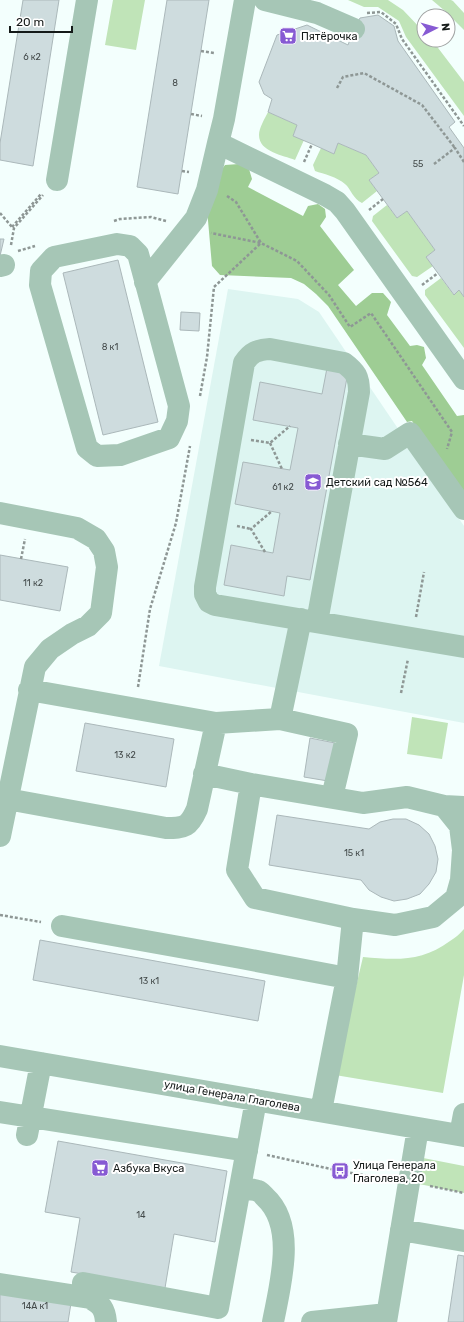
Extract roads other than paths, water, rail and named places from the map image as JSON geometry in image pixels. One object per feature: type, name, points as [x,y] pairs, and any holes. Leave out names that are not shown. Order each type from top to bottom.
[{"type":"street","points":[[57,178],[87,0]]},
{"type":"street","points":[[145,282],[196,218],[207,190],[224,120],[245,0]]},
{"type":"street","points":[[265,0],[317,13],[351,28]]},
{"type":"street","points":[[218,143],[307,186],[336,202],[345,211],[464,379]]},
{"type":"street","points":[[117,244],[130,246],[138,254],[145,282],[179,406],[177,421],[169,438],[120,455],[97,456],[87,448],[40,285],[41,271],[54,257],[117,244]]},
{"type":"street","points":[[280,719],[309,620],[349,444],[359,392],[359,381],[354,370],[344,363],[270,349],[260,349],[249,355],[244,363],[205,587],[205,594],[209,602],[215,605],[309,620],[464,647]]},
{"type":"street","points":[[349,444],[385,449],[410,433],[464,509]]},
{"type":"street","points":[[0,513],[77,528],[96,539],[104,551],[107,567],[101,613],[88,626],[72,634],[50,649],[35,667],[29,690],[9,747],[7,799],[0,836]]},
{"type":"street","points":[[29,690],[216,722],[280,719],[347,734],[332,797]]},
{"type":"street","points":[[7,799],[166,828],[186,826],[193,818],[197,809],[216,722]]},
{"type":"street","points":[[204,774],[251,784],[363,803],[407,797],[454,807],[460,826],[463,850],[461,880],[456,898],[433,917],[395,925],[353,919],[255,898],[237,870],[251,784]]},
{"type":"street","points":[[321,1111],[347,978],[353,919]]},
{"type":"street","points":[[62,926],[347,978]]},
{"type":"street","name":"улица Генерала Глаголева","points":[[0,1056],[462,1136]]},
{"type":"street","points":[[29,1126],[41,1063]]},
{"type":"street","points":[[83,1283],[218,1308],[256,1100]]},
{"type":"street","points":[[0,1112],[29,1126],[247,1151]]},
{"type":"street","points":[[462,1136],[464,1114]]},
{"type":"street","points":[[312,1322],[386,1318],[418,1128]]},
{"type":"street","points":[[240,1188],[259,1191],[272,1203],[280,1218],[283,1240],[283,1267],[274,1322]]},
{"type":"street","points":[[401,1230],[464,1241]]},
{"type":"street","points":[[0,1284],[90,1298],[97,1302],[105,1312],[106,1322]]},
{"type":"place","name":"Пятёрочка","points":[[288,36]]},
{"type":"place","name":"Детский сад №564","points":[[313,482]]},
{"type":"place","name":"Азбука Вкуса","points":[[100,1168]]},
{"type":"place","name":"Улица Генерала Глаголева, 20","points":[[340,1171]]}]
